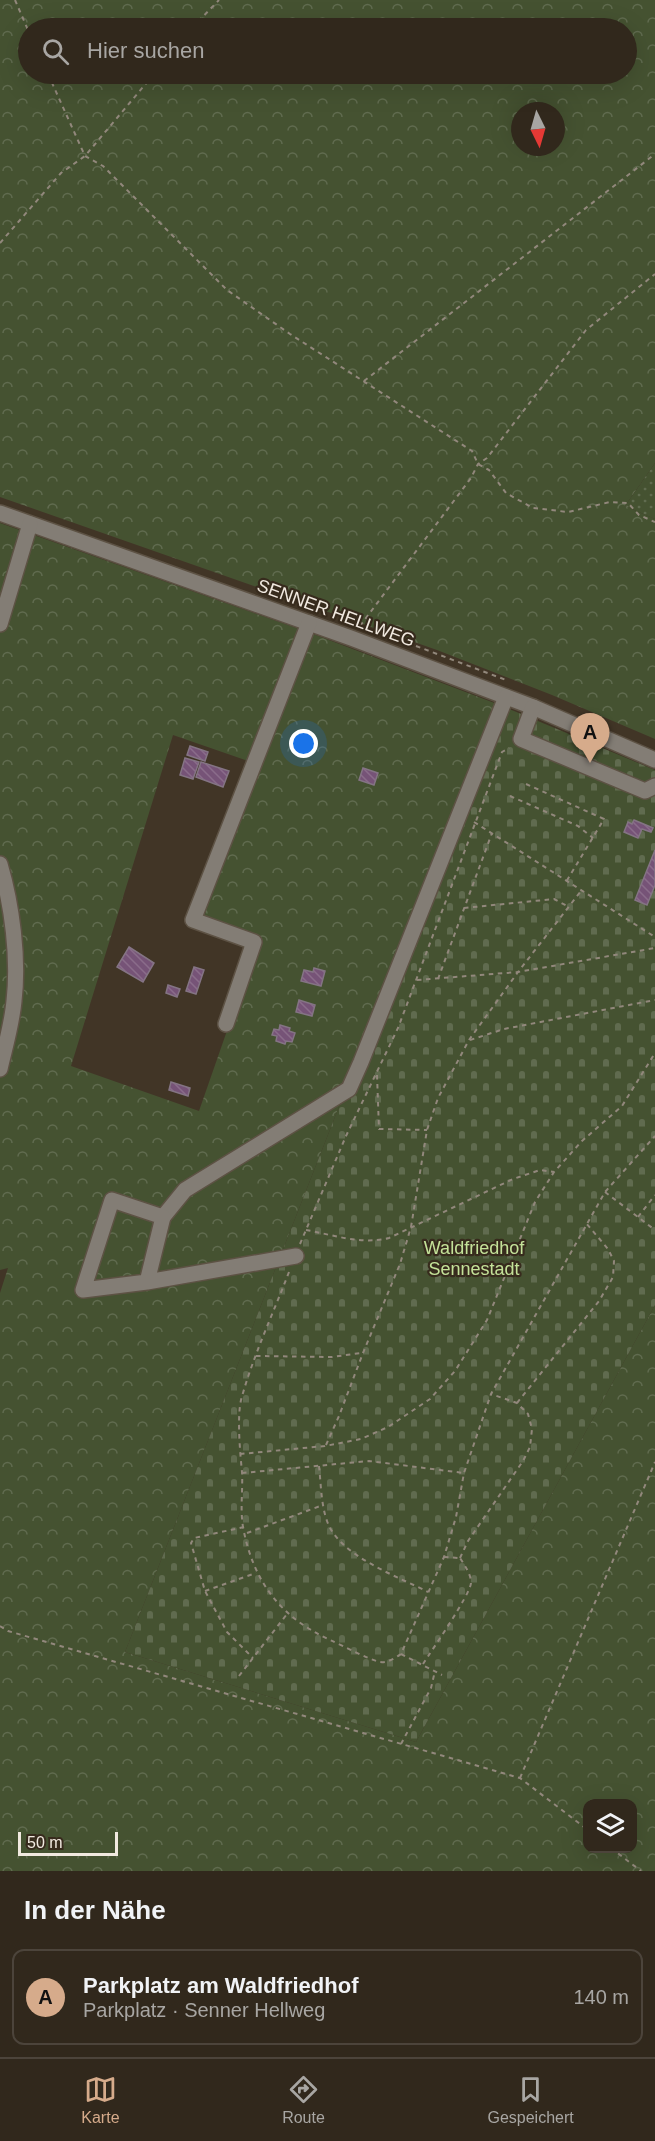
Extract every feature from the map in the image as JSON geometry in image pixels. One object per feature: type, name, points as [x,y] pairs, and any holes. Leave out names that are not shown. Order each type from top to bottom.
[{"type":"street","name":"SENNER HELLWEG","points":[[0,513],[351,638],[506,697],[655,760]]},
{"type":"street","points":[[0,624],[30,524]]},
{"type":"street","points":[[226,1024],[254,942],[193,920],[309,623]]},
{"type":"street","points":[[147,1282],[163,1217],[185,1190],[349,1089],[506,697]]},
{"type":"street","points":[[533,708],[521,739],[645,791],[655,786]]},
{"type":"street","points":[[0,864],[7,888],[16,964],[14,1001],[0,1069]]},
{"type":"street","points":[[163,1217],[112,1200],[83,1290],[147,1282],[296,1256]]},
{"type":"path","points":[[15,0],[23,18]]},
{"type":"path","points":[[202,18],[219,0]]},
{"type":"path","points":[[53,84],[85,156],[104,166],[227,290],[290,334],[472,451],[478,464],[489,470],[506,493],[533,507],[568,512],[610,502],[628,503],[639,515],[655,522]]},
{"type":"path","points":[[0,243],[61,173],[85,156],[146,84]]},
{"type":"path","points":[[364,381],[655,154]]},
{"type":"path","points":[[351,638],[471,478],[478,464],[487,458],[586,330],[655,274]]},
{"type":"path","points":[[521,739],[502,752],[398,1028],[346,1136],[306,1230],[256,1356],[241,1402],[240,1454],[243,1527],[249,1554],[257,1573],[287,1614],[327,1638],[382,1662],[392,1660],[401,1654],[444,1557],[456,1517],[464,1473],[491,1394],[605,1192],[655,1136]]},
{"type":"path","points":[[526,784],[604,819],[567,882]]},
{"type":"path","points":[[510,796],[578,826],[593,838]]},
{"type":"path","points":[[474,822],[655,937]]},
{"type":"path","points":[[438,979],[492,833]]},
{"type":"path","points":[[326,1446],[400,1264],[411,1227],[427,1130],[447,1077],[469,1040],[581,891]]},
{"type":"path","points":[[464,908],[554,899],[569,907]]},
{"type":"path","points":[[416,980],[518,972],[655,948]]},
{"type":"path","points":[[469,1040],[504,1029],[655,1000]]},
{"type":"path","points":[[240,1454],[326,1446],[360,1439],[388,1427],[430,1400],[455,1371],[487,1320],[535,1202],[554,1172],[582,1141],[622,1106],[655,1053]]},
{"type":"path","points":[[377,1072],[379,1128],[427,1130]]},
{"type":"path","points":[[306,1230],[375,1242],[389,1238],[513,1179],[540,1170],[554,1172]]},
{"type":"path","points":[[605,1192],[655,1230]]},
{"type":"path","points":[[638,1217],[655,1195]]},
{"type":"path","points":[[517,1403],[599,1301],[613,1277],[614,1261],[608,1249],[586,1223]]},
{"type":"path","points":[[256,1356],[332,1357],[363,1353]]},
{"type":"path","points":[[460,1558],[468,1541],[531,1447],[532,1429],[528,1414],[517,1403],[491,1394]]},
{"type":"path","points":[[242,1473],[369,1461],[464,1473]]},
{"type":"path","points":[[520,1778],[655,1462]]},
{"type":"path","points":[[319,1466],[327,1523],[339,1541],[368,1562],[428,1592]]},
{"type":"path","points":[[246,1533],[323,1505]]},
{"type":"path","points":[[243,1527],[195,1538],[191,1543],[205,1591],[227,1632],[253,1658]]},
{"type":"path","points":[[444,1557],[460,1558]]},
{"type":"path","points":[[423,1664],[466,1599],[471,1586],[470,1575],[460,1558]]},
{"type":"path","points":[[205,1591],[257,1573]]},
{"type":"path","points":[[239,1676],[287,1614]]},
{"type":"path","points":[[0,1626],[19,1634],[520,1778],[583,1826]]},
{"type":"path","points":[[401,1654],[442,1675]]},
{"type":"path","points":[[401,1744],[431,1688],[435,1671]]},
{"type":"path","points":[[617,1853],[640,1871]]},
{"type":"green space","points":[[0,0],[655,0],[655,463],[625,506],[655,519],[655,739],[552,695],[437,650],[0,497]]},
{"type":"green space","points":[[655,463],[655,519],[625,506]]},
{"type":"green space","points":[[0,523],[302,630],[251,762],[173,735],[71,1066],[199,1111],[259,939],[197,916],[308,632],[497,704],[125,1652],[416,1742],[655,1305],[655,1871],[0,1871],[0,1293],[8,1268],[0,1270]]},
{"type":"green space","name":"Waldfriedhof Sennestadt","points":[[497,704],[655,770],[655,1305],[416,1742],[125,1652]]},
{"type":"building","points":[[190,746],[208,752],[205,761],[187,755]]},
{"type":"building","points":[[185,758],[199,762],[193,779],[180,775]]},
{"type":"building","points":[[201,762],[229,771],[223,787],[196,777]]},
{"type":"building","points":[[363,768],[378,773],[374,785],[359,780]]},
{"type":"building","points":[[634,820],[653,828],[651,832],[642,829],[638,838],[624,832],[628,822],[632,824]]},
{"type":"building","points":[[655,850],[655,885],[647,905],[635,900]]},
{"type":"building","points":[[129,947],[154,963],[143,982],[117,967]]},
{"type":"building","points":[[194,967],[204,970],[196,994],[186,991]]},
{"type":"building","points":[[314,968],[325,971],[321,986],[301,981],[304,970],[313,972]]},
{"type":"building","points":[[168,985],[180,989],[177,997],[166,993]]},
{"type":"building","points":[[299,1000],[315,1005],[312,1016],[296,1012]]},
{"type":"building","points":[[280,1025],[290,1028],[289,1031],[295,1033],[292,1042],[286,1041],[285,1044],[276,1041],[277,1036],[272,1035],[274,1029],[279,1030]]},
{"type":"building","points":[[171,1082],[190,1088],[188,1096],[169,1090]]},
{"type":"place","name":"Parkplatz am Waldfriedhof","points":[[590,763]]}]
